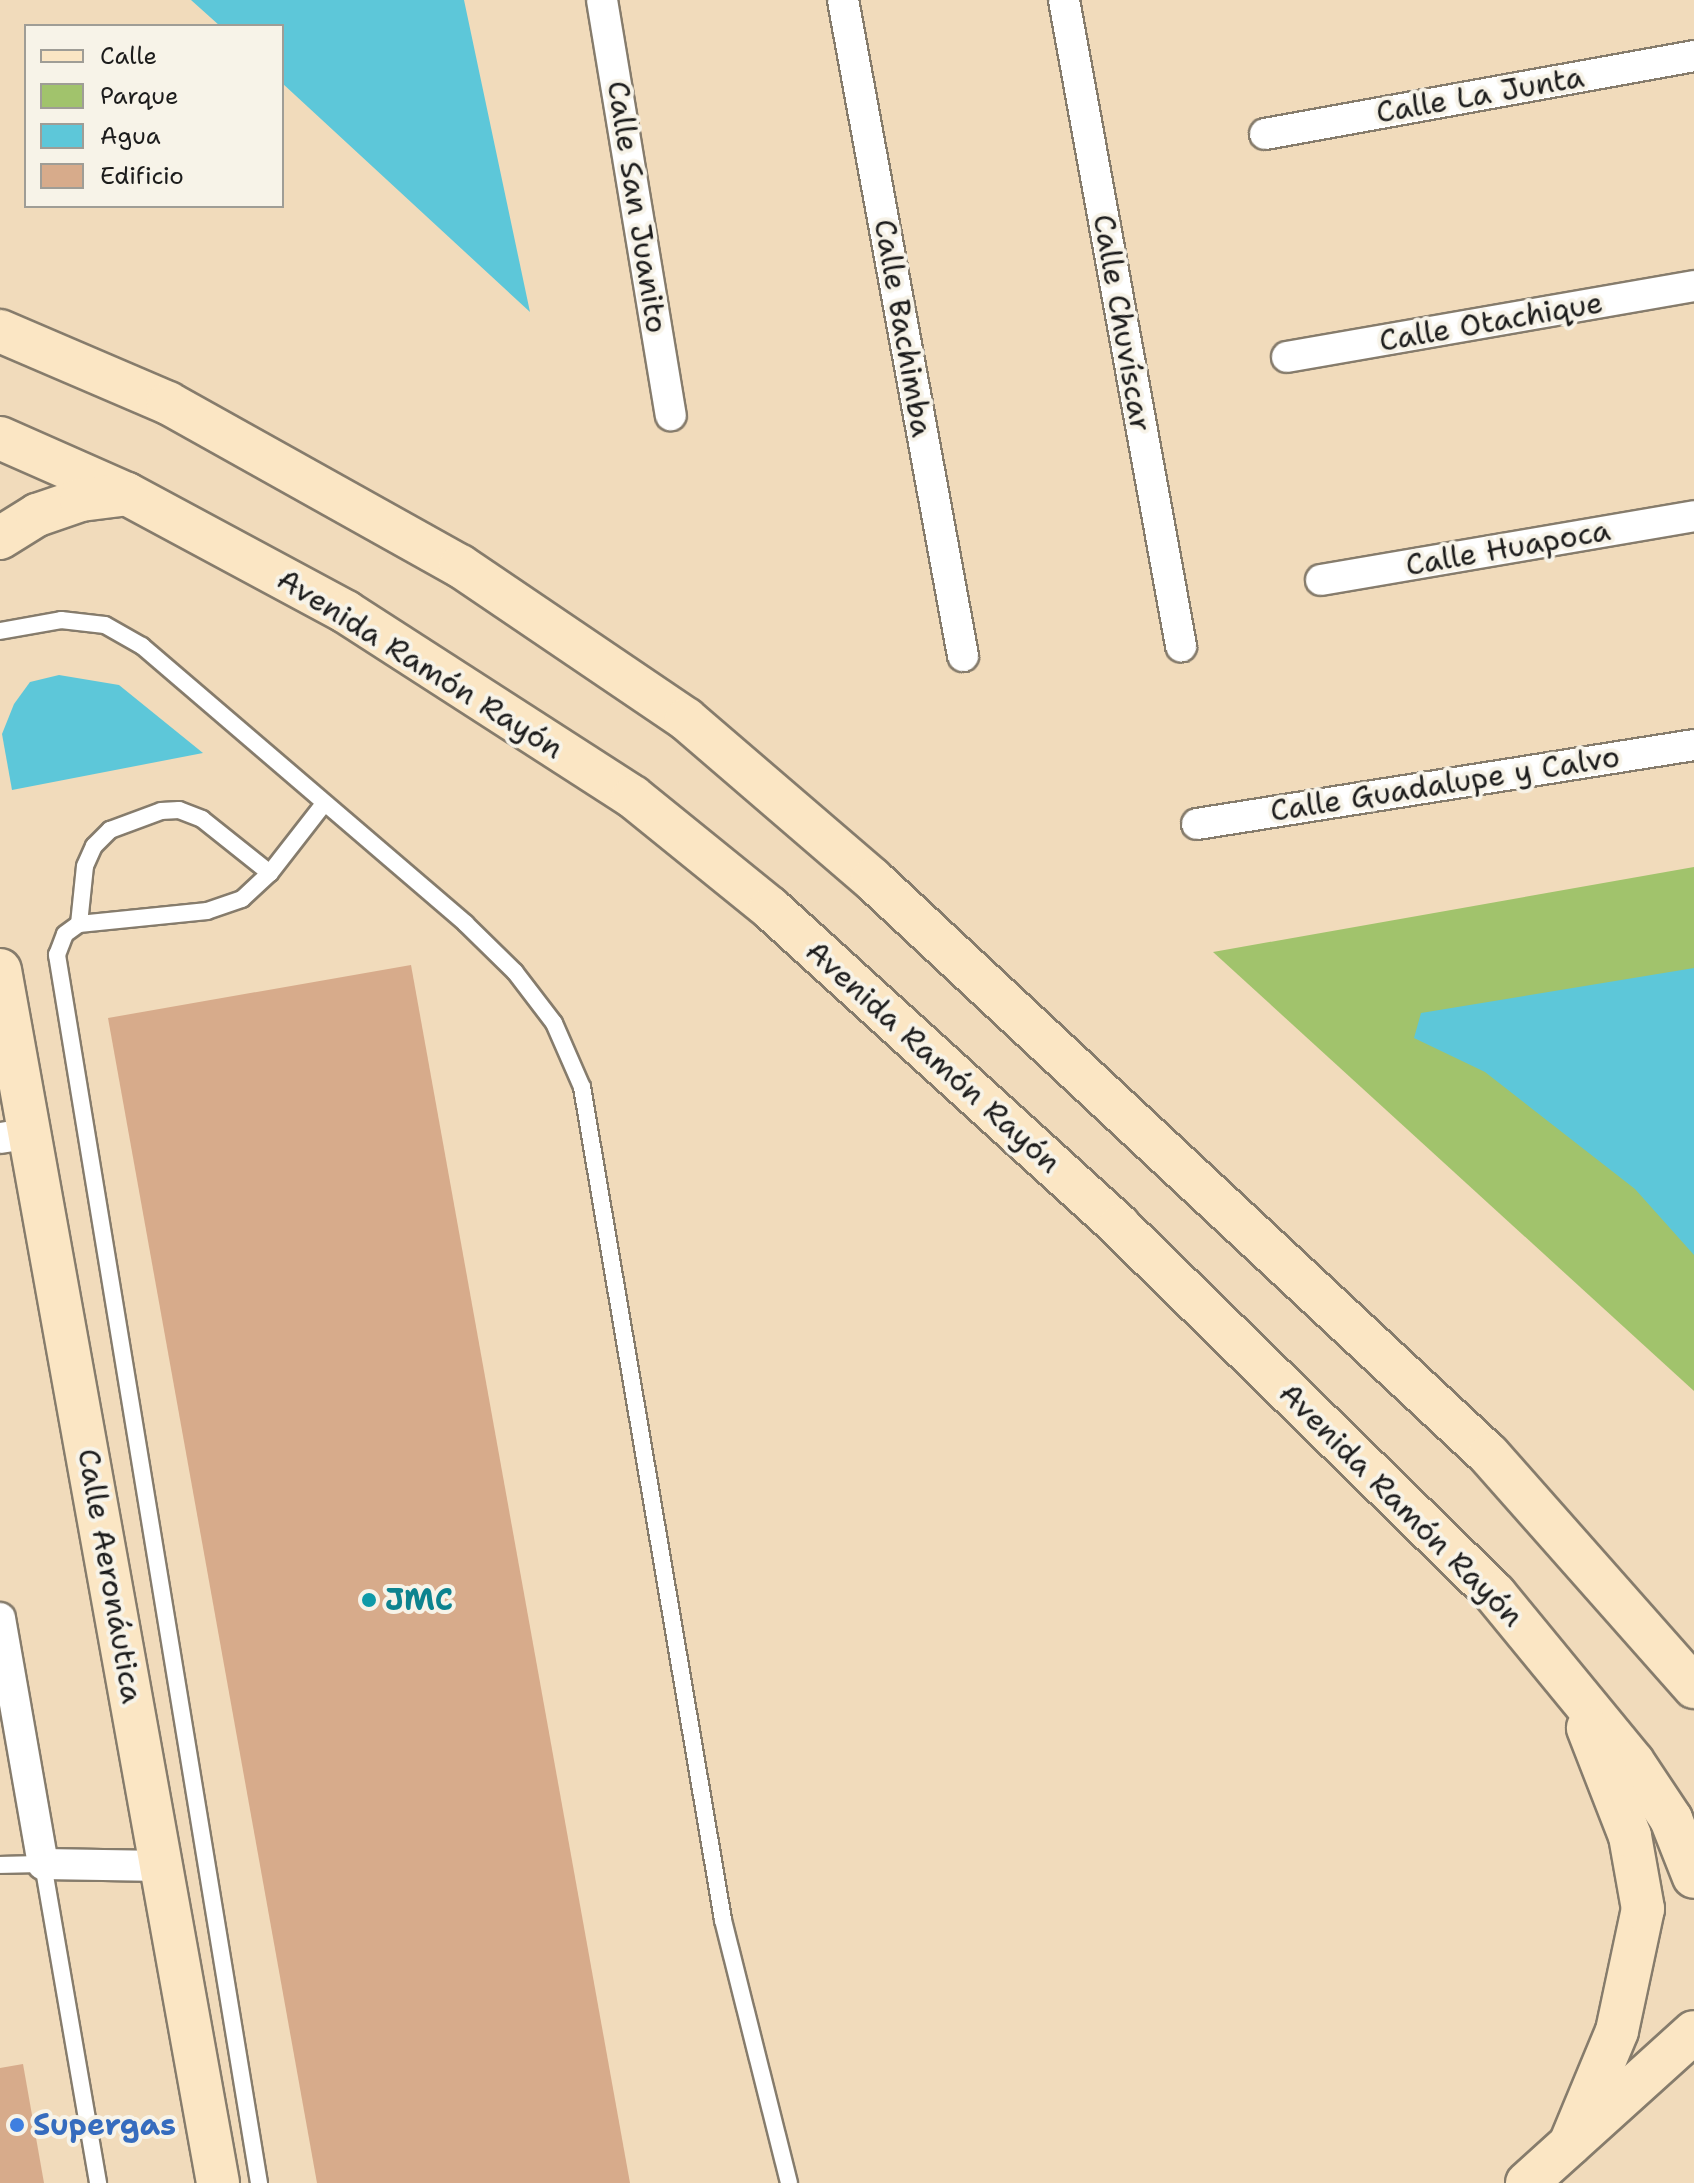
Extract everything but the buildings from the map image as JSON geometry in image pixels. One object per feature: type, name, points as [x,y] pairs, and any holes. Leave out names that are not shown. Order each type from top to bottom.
[{"type":"main road","points":[[0,331],[168,403],[447,558],[686,719],[883,890],[1489,1455],[1694,1687]]},
{"type":"main road","name":"Avenida Ramón Rayón","points":[[0,438],[127,494],[386,637],[633,797],[759,899],[1130,1236],[1484,1583],[1570,1682],[1671,1819],[1694,1877]]},
{"type":"main road","points":[[0,538],[37,515],[81,500],[127,494]]},
{"type":"main road","name":"Calle Aeronáutica","points":[[0,970],[15,1136],[163,1866],[218,2183]]},
{"type":"main road","points":[[1570,1682],[1630,1836],[1643,1909],[1617,2031],[1570,2144]]},
{"type":"main road","points":[[1527,2183],[1694,2032]]},
{"type":"street","name":"Calle San Juanito","points":[[602,0],[671,415]]},
{"type":"street","name":"Calle Bachimba","points":[[843,0],[963,656]]},
{"type":"street","name":"Calle Chuvíscar","points":[[1064,0],[1181,646]]},
{"type":"street","name":"Calle La Junta","points":[[1265,134],[1694,56]]},
{"type":"street","name":"Calle Otachique","points":[[1287,357],[1694,286]]},
{"type":"street","name":"Calle Huapoca","points":[[1321,580],[1694,516]]},
{"type":"street","name":"Calle Guadalupe y Calvo","points":[[1197,824],[1694,745]]},
{"type":"street","points":[[0,1618],[43,1864],[163,1866]]},
{"type":"lane","points":[[0,631],[61,620],[105,625],[142,646],[323,805],[424,886],[515,972],[554,1023],[582,1087],[723,1920],[789,2183]]},
{"type":"lane","points":[[259,2183],[57,955],[65,934],[79,924],[207,911],[242,899],[270,873],[323,805]]},
{"type":"lane","points":[[79,924],[85,866],[94,846],[110,830],[161,811],[179,810],[202,819],[270,873]]},
{"type":"lane","points":[[0,1865],[43,1864],[98,2183]]},
{"type":"green space","points":[[1694,867],[1694,1391],[1213,952]]},
{"type":"water","points":[[191,0],[464,0],[530,312],[284,85],[284,24],[218,24]]},
{"type":"water","points":[[59,675],[119,685],[203,753],[12,790],[2,734],[14,704],[30,682]]},
{"type":"water","points":[[1694,968],[1694,1255],[1635,1189],[1485,1072],[1414,1038],[1421,1013]]},
{"type":"place","name":"JMC","points":[[369,1600]]},
{"type":"place","name":"Supergas","points":[[17,2125]]}]
